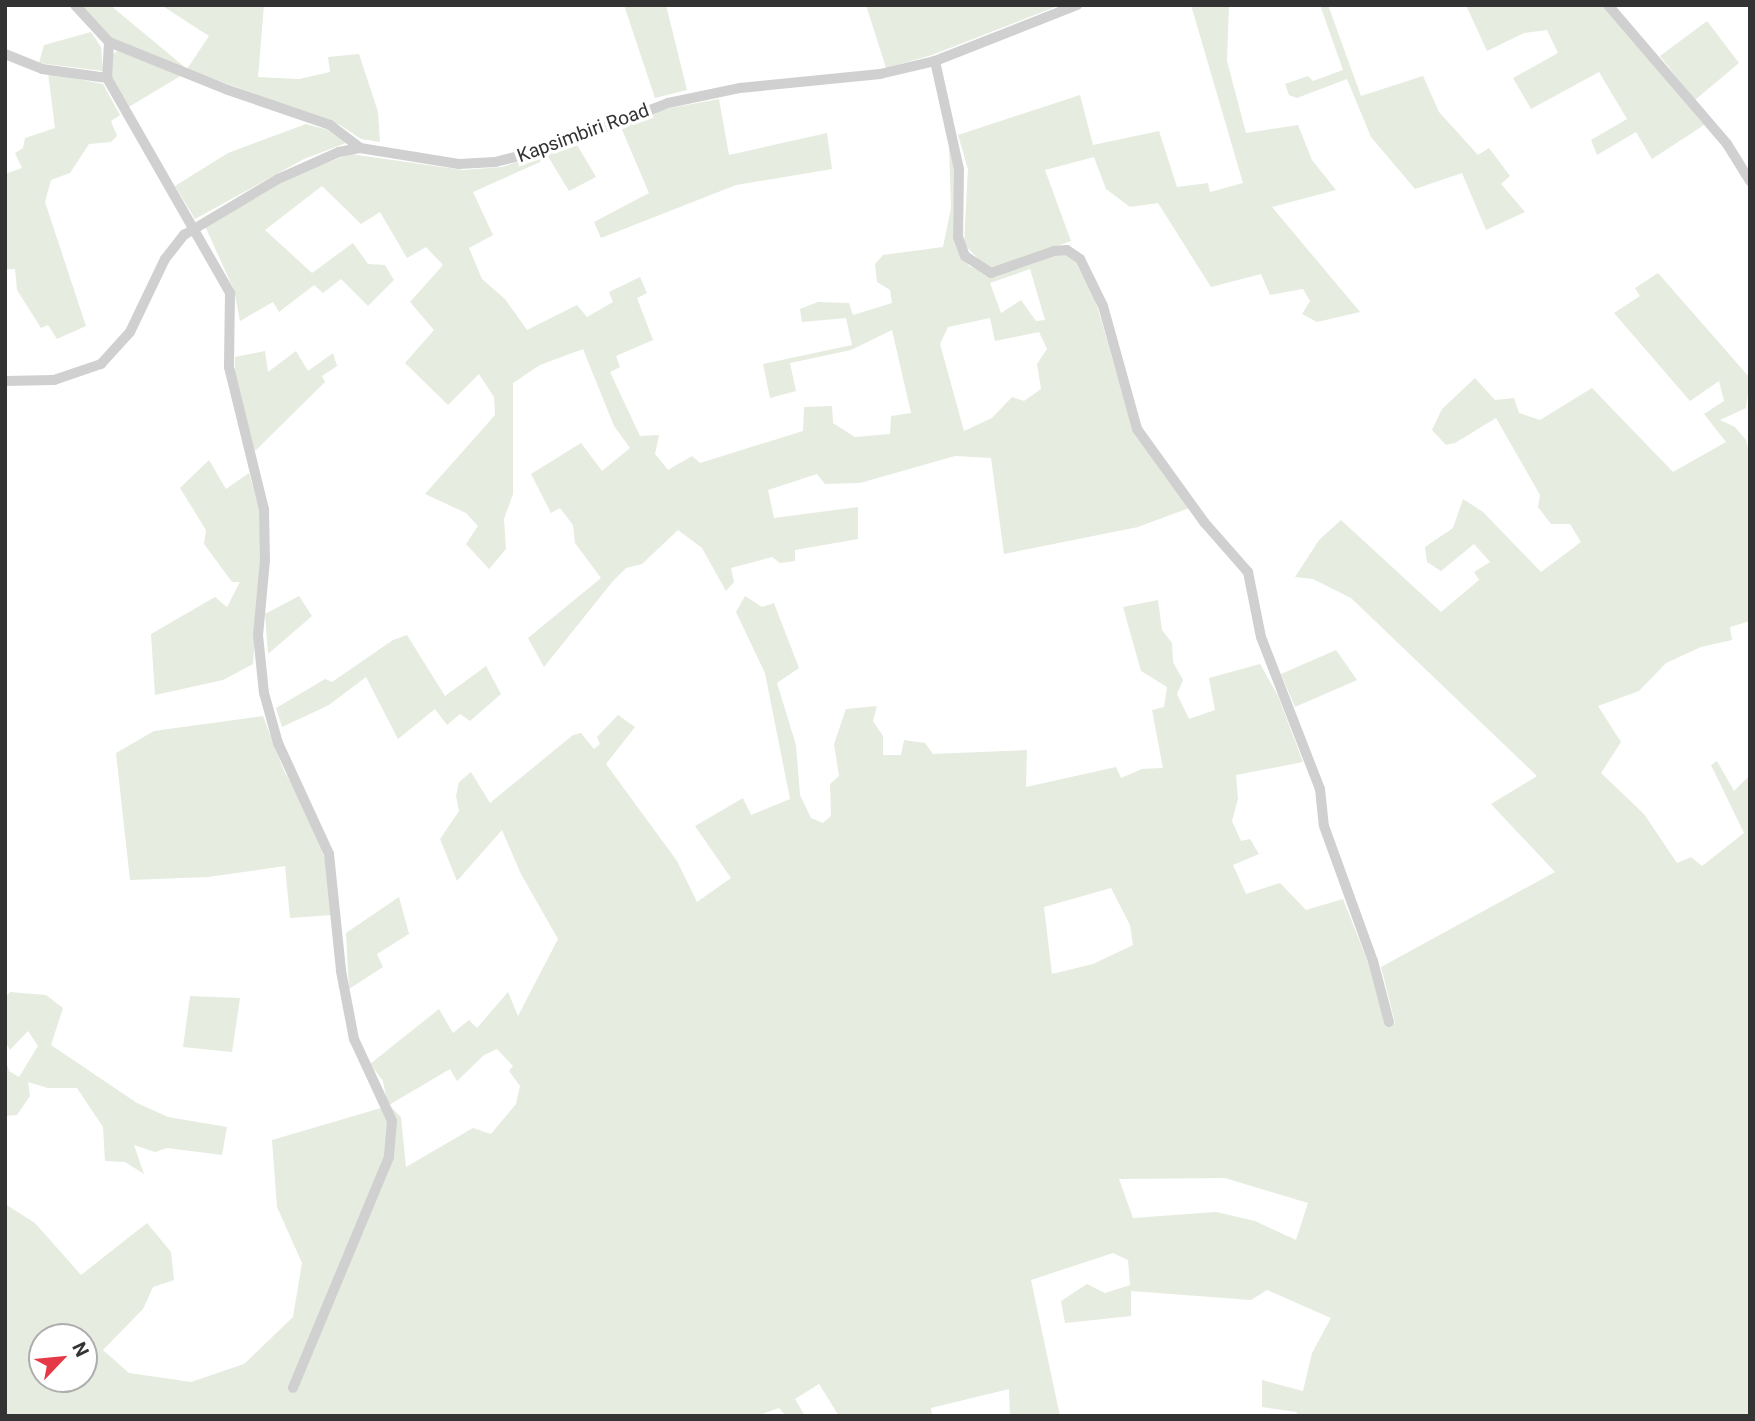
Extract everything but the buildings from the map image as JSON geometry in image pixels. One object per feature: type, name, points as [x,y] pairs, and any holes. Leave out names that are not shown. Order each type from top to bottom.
[{"type":"street","points":[[75,5],[109,42],[228,90],[330,125],[360,148]]},
{"type":"street","name":"Kapsimbiri Road","points":[[5,381],[54,380],[101,364],[130,332],[175,245],[195,226],[315,160],[360,148],[459,164],[495,162],[555,147],[668,103],[740,88],[880,74],[935,61],[1077,5]]},
{"type":"street","points":[[1608,5],[1727,144],[1750,181]]},
{"type":"street","points":[[109,42],[107,78],[195,226],[230,293],[229,367],[264,509],[265,560],[258,635],[264,693],[278,743],[329,854],[341,971],[354,1039],[392,1121],[389,1157],[293,1388]]},
{"type":"street","points":[[5,54],[42,69],[107,78]]},
{"type":"street","points":[[935,61],[960,169],[957,233],[962,250],[991,273],[1054,251],[1067,250],[1080,259],[1103,306],[1137,429],[1204,523],[1248,572],[1261,637],[1320,789],[1324,826],[1373,961],[1389,1022]]},
{"type":"shaded area","points":[[80,5],[110,5],[187,69],[108,38]]},
{"type":"shaded area","points":[[161,5],[264,5],[258,77],[299,79],[330,72],[328,57],[359,54],[378,112],[380,142],[361,139],[340,125],[187,69],[209,36]]},
{"type":"shaded area","points":[[624,5],[666,5],[687,90],[655,98]]},
{"type":"shaded area","points":[[866,5],[1060,5],[932,55],[886,68]]},
{"type":"shaded area","points":[[1191,5],[1229,5],[1227,61],[1246,133],[1298,125],[1312,160],[1336,190],[1272,207],[1360,312],[1317,322],[1302,314],[1310,301],[1303,289],[1270,295],[1261,274],[1211,287],[1158,203],[1130,207],[1106,189],[1094,157],[1045,170],[1071,241],[998,268],[986,267],[964,244],[968,169],[958,135],[1080,95],[1093,145],[1159,131],[1177,187],[1208,183],[1210,192],[1243,183]]},
{"type":"shaded area","points":[[1320,5],[1328,5],[1361,96],[1423,76],[1439,112],[1478,155],[1489,148],[1510,176],[1501,184],[1525,212],[1486,230],[1462,173],[1415,189],[1371,137],[1347,79],[1297,98],[1289,95],[1285,84],[1308,76],[1313,81],[1343,70]]},
{"type":"shaded area","points":[[1466,5],[1603,5],[1704,125],[1652,159],[1636,132],[1597,155],[1591,140],[1627,119],[1599,72],[1531,109],[1513,78],[1558,53],[1547,30],[1524,33],[1487,51]]},
{"type":"shaded area","points":[[1707,21],[1739,63],[1695,100],[1660,56]]},
{"type":"shaded area","points":[[91,32],[101,47],[103,71],[39,63],[44,45]]},
{"type":"shaded area","points":[[118,51],[182,75],[127,108],[111,78],[111,55]]},
{"type":"shaded area","points":[[48,73],[103,84],[120,115],[111,121],[117,136],[111,142],[89,144],[70,173],[51,180],[45,202],[86,326],[57,339],[48,325],[41,328],[17,290],[15,269],[5,269],[5,174],[22,168],[15,153],[23,148],[25,138],[55,128]]},
{"type":"shaded area","points":[[719,99],[729,155],[827,133],[832,169],[736,185],[601,238],[594,222],[649,193],[620,125],[665,109]]},
{"type":"shaded area","points":[[306,124],[328,130],[346,143],[304,159],[195,219],[175,186],[228,153]]},
{"type":"shaded area","points":[[576,143],[596,177],[569,191],[549,158],[473,192],[493,235],[469,248],[482,279],[505,299],[527,330],[577,305],[587,317],[613,302],[609,292],[640,277],[647,293],[637,298],[653,340],[616,356],[620,367],[610,372],[640,436],[659,435],[655,454],[668,470],[692,456],[700,463],[803,431],[804,407],[832,406],[833,423],[855,437],[890,434],[891,416],[911,413],[892,330],[851,350],[790,363],[796,391],[770,398],[763,364],[852,345],[846,318],[802,322],[800,309],[818,302],[849,303],[853,315],[892,303],[890,290],[877,282],[875,264],[883,255],[943,247],[951,208],[949,147],[955,162],[953,235],[958,251],[969,266],[995,277],[1063,253],[1073,258],[1095,299],[1132,427],[1189,508],[1138,527],[1004,554],[991,458],[955,456],[860,483],[825,484],[817,474],[768,490],[774,518],[858,507],[858,539],[795,550],[795,561],[780,563],[772,557],[731,568],[734,582],[726,591],[702,548],[678,530],[642,564],[626,568],[613,581],[544,667],[528,638],[601,578],[575,543],[573,525],[560,508],[551,513],[531,474],[581,443],[602,471],[630,448],[614,426],[583,349],[540,365],[513,383],[513,494],[504,519],[506,549],[489,569],[466,544],[478,526],[466,513],[425,494],[495,415],[494,397],[479,374],[448,405],[405,363],[434,330],[410,302],[443,265],[426,247],[407,258],[380,212],[361,224],[322,186],[265,230],[312,273],[353,243],[368,264],[385,265],[394,280],[368,306],[341,279],[323,293],[314,285],[279,312],[273,302],[240,321],[234,290],[205,226],[293,176],[350,154],[463,170],[502,167]],"holes":[[[1030,269],[1045,320],[1036,321],[1021,300],[1001,313],[990,283]],[[990,318],[995,341],[1039,332],[1047,349],[1037,364],[1041,389],[1024,401],[1012,397],[992,418],[964,431],[940,344],[948,327]]]},
{"type":"shaded area","points":[[1658,273],[1750,378],[1746,408],[1720,420],[1735,427],[1746,440],[1750,457],[1750,621],[1730,627],[1732,640],[1701,647],[1666,663],[1639,691],[1598,706],[1621,742],[1601,773],[1644,814],[1677,863],[1691,857],[1702,866],[1744,833],[1711,765],[1717,761],[1734,791],[1750,775],[1750,1416],[1296,1416],[1297,1412],[1262,1407],[1262,1380],[1303,1391],[1312,1353],[1331,1318],[1267,1290],[1251,1300],[1131,1291],[1131,1316],[1065,1323],[1061,1301],[1087,1284],[1105,1293],[1130,1285],[1128,1260],[1113,1253],[1031,1280],[1060,1416],[1010,1416],[1009,1389],[931,1408],[932,1416],[839,1416],[819,1384],[795,1399],[805,1416],[786,1416],[779,1408],[756,1416],[5,1416],[5,1204],[35,1223],[81,1275],[147,1223],[171,1252],[174,1280],[153,1287],[143,1309],[103,1350],[129,1373],[191,1382],[244,1364],[293,1317],[302,1263],[277,1207],[272,1140],[388,1106],[383,1081],[370,1064],[439,1009],[453,1033],[469,1020],[477,1028],[508,992],[518,1016],[558,939],[521,874],[502,830],[457,881],[440,839],[459,811],[456,796],[459,782],[471,772],[490,803],[573,735],[581,733],[594,749],[600,744],[597,737],[618,715],[635,727],[606,764],[677,861],[697,902],[731,878],[695,826],[743,798],[751,815],[790,799],[765,673],[736,612],[745,596],[762,607],[774,603],[799,668],[777,683],[796,745],[800,795],[811,818],[823,823],[831,816],[830,784],[839,776],[834,744],[846,709],[877,706],[873,721],[883,736],[883,755],[901,755],[904,740],[925,743],[933,754],[1027,750],[1026,787],[1116,767],[1121,778],[1142,769],[1163,768],[1152,710],[1164,707],[1167,687],[1141,671],[1123,607],[1158,600],[1162,630],[1172,643],[1173,662],[1183,680],[1177,694],[1189,719],[1215,710],[1209,678],[1260,664],[1278,696],[1303,762],[1236,775],[1238,799],[1232,821],[1241,841],[1250,839],[1259,854],[1233,865],[1246,894],[1280,883],[1306,910],[1343,899],[1373,975],[1386,1026],[1395,1023],[1381,967],[1555,872],[1491,804],[1537,776],[1351,598],[1313,579],[1295,577],[1319,540],[1341,520],[1441,612],[1479,580],[1474,572],[1490,562],[1474,544],[1441,571],[1427,562],[1425,547],[1453,528],[1463,499],[1483,512],[1541,572],[1581,542],[1570,524],[1551,524],[1538,507],[1540,495],[1496,418],[1455,443],[1446,445],[1432,430],[1442,409],[1475,378],[1495,400],[1514,398],[1519,413],[1540,420],[1592,388],[1673,472],[1726,442],[1704,414],[1724,401],[1719,381],[1690,401],[1614,313],[1640,296],[1635,288]],"holes":[[[1111,888],[1130,925],[1133,945],[1093,964],[1052,974],[1044,907]],[[497,1049],[513,1066],[509,1071],[520,1086],[516,1104],[491,1134],[473,1128],[406,1167],[401,1117],[389,1105],[450,1069],[457,1081],[484,1055]],[[1225,1178],[1308,1203],[1296,1240],[1255,1221],[1216,1212],[1133,1218],[1119,1179]]]},
{"type":"shaded area","points":[[265,351],[268,372],[296,351],[308,371],[333,353],[337,366],[322,376],[325,382],[255,451],[235,380],[235,357]]},
{"type":"shaded area","points":[[209,460],[226,489],[249,473],[259,508],[261,556],[253,664],[223,680],[155,695],[151,634],[215,597],[227,607],[240,582],[232,582],[204,544],[206,530],[180,488]]},
{"type":"shaded area","points":[[299,596],[312,616],[268,654],[265,614]]},
{"type":"shaded area","points":[[407,635],[445,696],[486,666],[501,694],[470,721],[460,714],[447,725],[435,709],[398,739],[366,677],[329,705],[282,727],[276,708],[325,679],[332,682],[393,640]]},
{"type":"shaded area","points":[[1336,650],[1357,680],[1295,707],[1281,674]]},
{"type":"shaded area","points":[[263,716],[284,771],[311,816],[325,860],[332,915],[290,918],[285,866],[208,877],[130,880],[116,753],[154,731]]},
{"type":"shaded area","points":[[399,897],[409,934],[377,954],[383,967],[349,989],[346,933]]},
{"type":"shaded area","points":[[10,992],[46,995],[63,1008],[51,1045],[137,1103],[168,1117],[227,1127],[222,1155],[167,1148],[155,1152],[134,1145],[144,1174],[125,1162],[105,1161],[103,1127],[77,1088],[48,1088],[28,1082],[30,1096],[17,1115],[5,1116],[5,1058],[9,1071],[19,1077],[38,1046],[28,1031],[10,1050],[5,1041],[5,998]]},
{"type":"shaded area","points":[[190,996],[240,998],[232,1052],[183,1047]]}]
